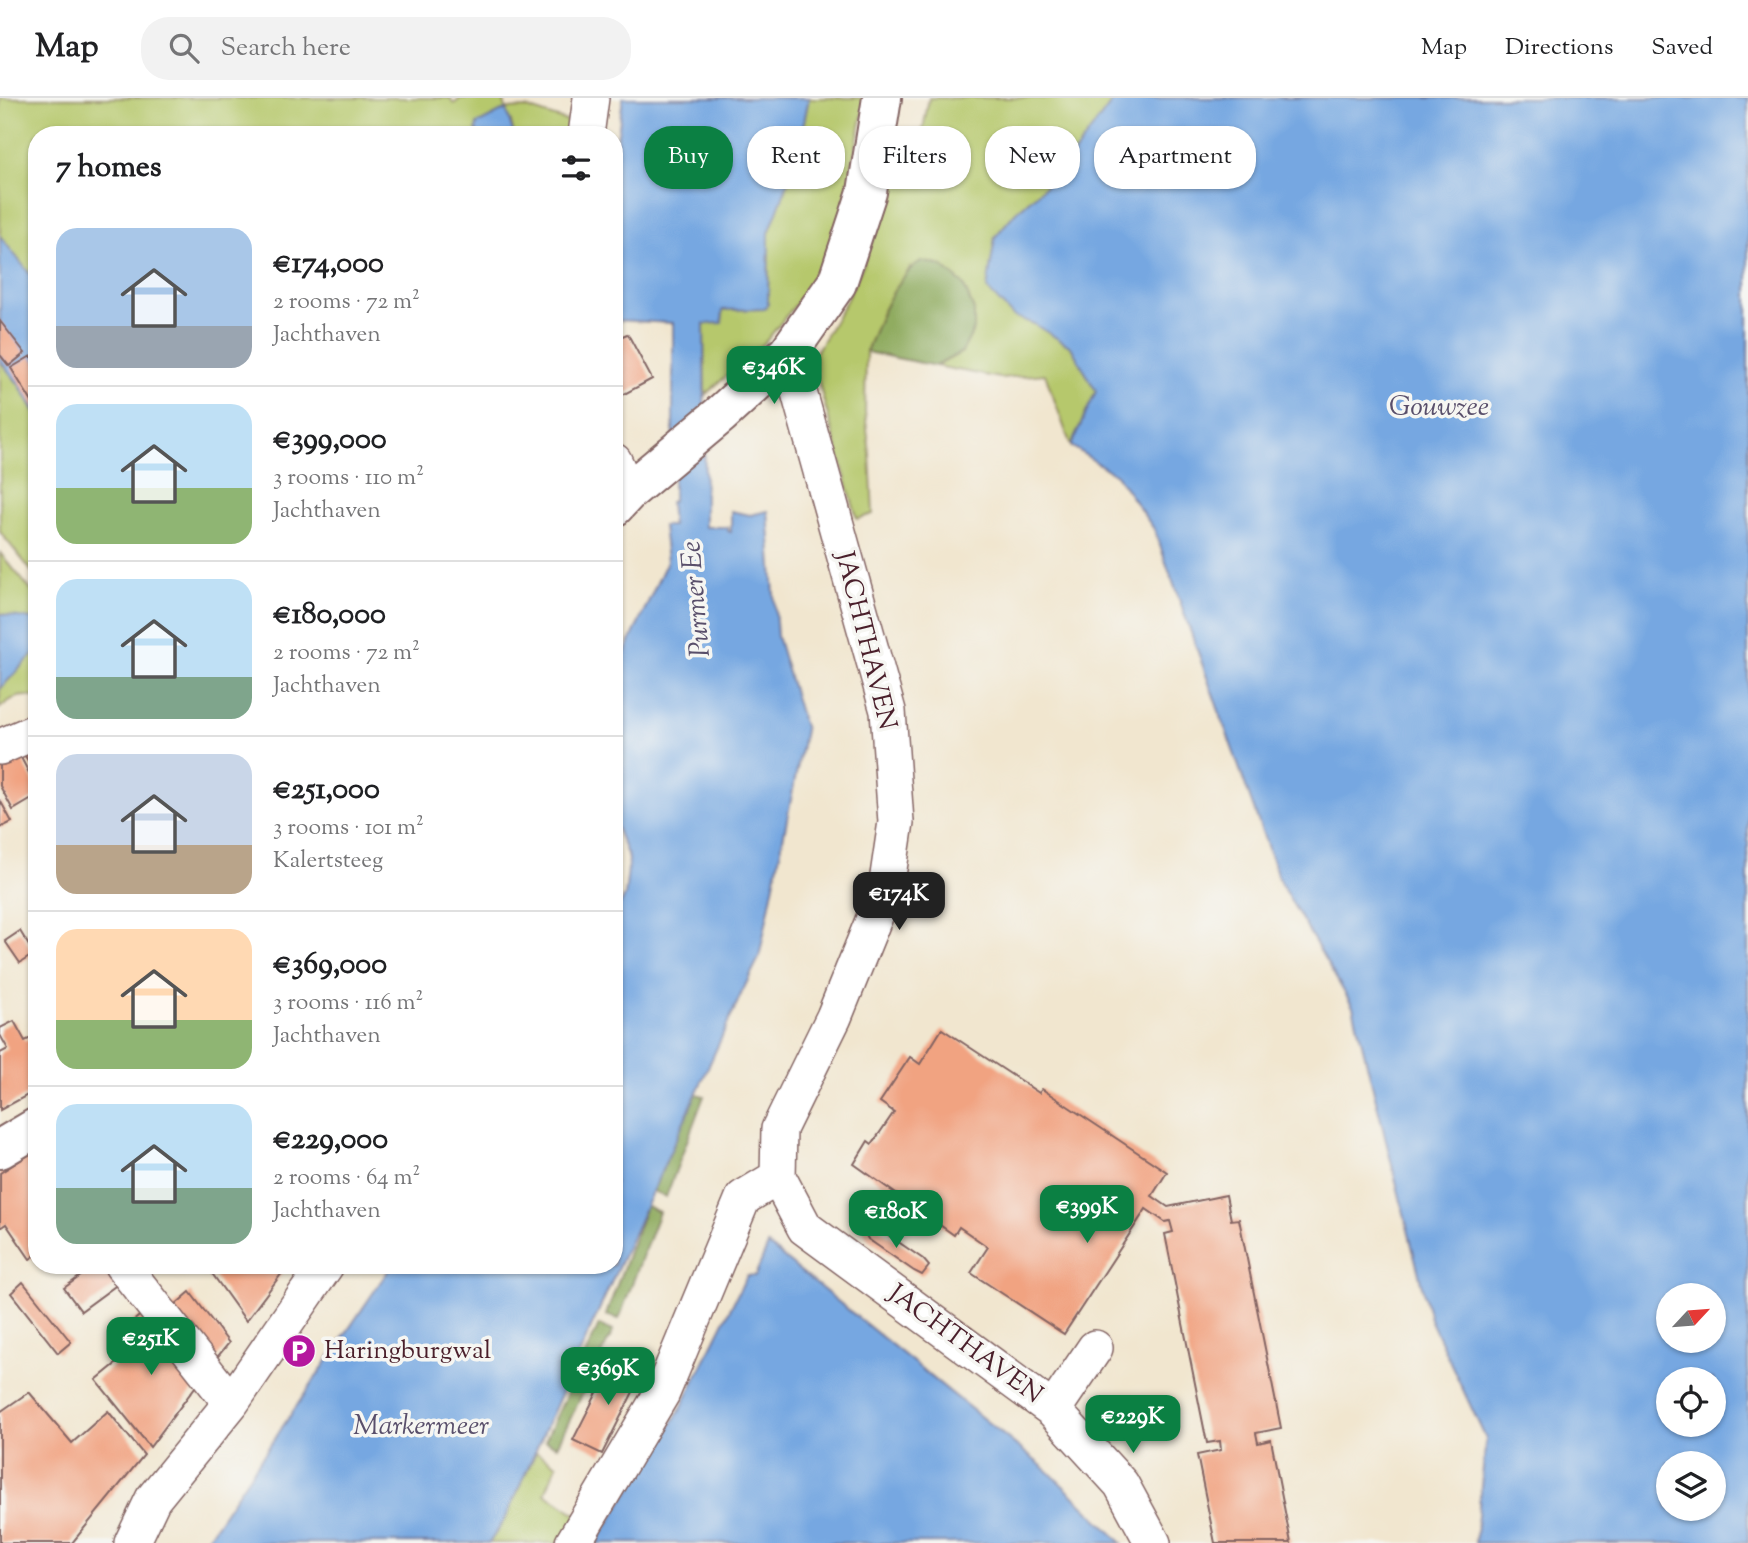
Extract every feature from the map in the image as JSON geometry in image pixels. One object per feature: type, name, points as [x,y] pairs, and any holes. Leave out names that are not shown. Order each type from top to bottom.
[{"type":"street","points":[[587,126],[591,98]]},
{"type":"street","points":[[623,484],[664,462],[788,353],[838,283],[867,192],[883,98]]},
{"type":"street","name":"JACHTHAVEN","points":[[788,353],[888,711],[896,822],[886,889],[834,1017],[779,1129],[778,1177],[805,1228],[1053,1410],[1121,1484],[1153,1543]]},
{"type":"street","points":[[0,747],[28,735]]},
{"type":"street","points":[[573,1543],[662,1393],[743,1198],[778,1177]]},
{"type":"street","points":[[129,1274],[231,1403]]},
{"type":"street","points":[[132,1543],[153,1499],[231,1403],[320,1274]]},
{"type":"street","points":[[1053,1410],[1095,1348]]},
{"type":"green space","points":[[0,98],[450,98],[454,104],[461,98],[503,98],[506,109],[527,108],[573,123],[573,126],[512,126],[511,122],[494,126],[28,126],[28,272],[0,236]]},
{"type":"green space","points":[[809,98],[866,98],[840,224],[812,284],[767,340],[705,395],[704,323],[722,323],[723,310],[765,309],[768,304],[769,233],[786,189],[845,189],[845,126],[803,126]]},
{"type":"green space","points":[[929,98],[1115,98],[1080,145],[1080,126],[985,126],[985,189],[1042,189],[1015,213],[995,237],[988,289],[1013,316],[1034,324],[1071,347],[1096,391],[1071,446],[1045,374],[1000,378],[936,366],[962,352],[910,268],[882,312],[866,352],[865,412],[873,514],[857,519],[816,373],[815,354],[862,267],[885,210],[889,189],[971,189],[971,126],[924,126]]},
{"type":"green space","points":[[921,261],[942,266],[963,284],[974,310],[974,329],[962,352],[936,366],[866,352],[894,290]]},
{"type":"green space","points":[[0,361],[28,400],[28,567],[0,532]]},
{"type":"green space","points":[[0,553],[28,586],[28,619],[0,614]]},
{"type":"green space","points":[[28,659],[28,696],[17,697],[0,708],[0,689]]},
{"type":"green space","points":[[696,1094],[704,1096],[666,1197],[653,1191]]},
{"type":"green space","points":[[646,1206],[659,1212],[619,1319],[606,1315]]},
{"type":"green space","points":[[599,1325],[613,1331],[557,1446],[545,1441]]},
{"type":"green space","points":[[536,1452],[557,1465],[545,1493],[579,1516],[561,1543],[489,1543],[505,1519]]},
{"type":"water","name":"Markermeer","points":[[623,98],[809,98],[803,126],[747,126],[747,189],[786,189],[769,233],[768,304],[765,309],[723,310],[722,323],[704,324],[705,527],[728,527],[731,532],[731,511],[750,515],[768,511],[777,636],[805,730],[759,958],[623,1257],[623,899],[629,859],[623,845],[623,657],[667,561],[663,526],[672,526],[670,502],[673,501],[673,323],[623,320],[623,126],[619,126]]},
{"type":"water","name":"Gouwzee","points":[[1115,98],[1748,98],[1748,1543],[1475,1543],[1486,1439],[1430,1319],[1353,1007],[1280,882],[1154,529],[1116,475],[1071,446],[1096,391],[1071,347],[1034,324],[1013,316],[987,289],[995,237],[1015,213],[1042,189],[1080,189],[1080,145],[1094,126],[1094,189],[1256,189],[1256,126],[1094,126]]},
{"type":"water","points":[[506,109],[511,126],[477,126]]},
{"type":"water","points":[[0,236],[28,272],[28,400],[0,361]]},
{"type":"water","points":[[0,614],[28,619],[28,659],[0,689]]},
{"type":"water","points":[[768,1245],[1048,1471],[1122,1543],[596,1543],[679,1412],[747,1275],[755,1276]]},
{"type":"water","name":"Markermeer","points":[[386,1274],[615,1274],[505,1519],[489,1543],[204,1543]]},
{"type":"building","points":[[0,321],[25,353],[9,366],[0,355]]},
{"type":"building","points":[[627,334],[630,338],[652,379],[623,395],[623,336]]},
{"type":"building","points":[[28,358],[28,395],[11,368]]},
{"type":"building","points":[[28,749],[28,761],[22,751]]},
{"type":"building","points":[[18,752],[28,771],[28,801],[13,810],[0,786],[0,760]]},
{"type":"building","points":[[0,800],[12,822],[0,828]]},
{"type":"building","points":[[20,931],[28,944],[28,958],[20,963],[5,941]]},
{"type":"building","points":[[14,1021],[25,1041],[28,1040],[28,1095],[0,1110],[0,1053],[8,1049],[0,1035],[0,1028]]},
{"type":"building","points":[[942,1029],[1039,1093],[1042,1089],[1167,1172],[1152,1196],[1168,1207],[1226,1195],[1231,1220],[1239,1219],[1281,1428],[1256,1433],[1258,1443],[1271,1440],[1291,1543],[1215,1543],[1197,1455],[1221,1450],[1220,1441],[1207,1443],[1165,1234],[1173,1232],[1170,1221],[1165,1222],[1146,1209],[1064,1334],[971,1273],[988,1247],[959,1227],[954,1235],[854,1164],[868,1141],[872,1144],[894,1112],[880,1102],[910,1057],[920,1064]]},
{"type":"building","points":[[28,1155],[28,1256],[6,1224],[0,1228],[0,1173]]},
{"type":"building","points":[[866,1227],[878,1228],[929,1266],[922,1275],[914,1271],[868,1239],[863,1230]]},
{"type":"building","points":[[83,1274],[123,1274],[126,1278],[81,1311],[64,1288]]},
{"type":"building","points":[[212,1274],[281,1274],[246,1321]]},
{"type":"building","points":[[23,1282],[71,1342],[58,1353],[11,1293]]},
{"type":"building","points":[[190,1292],[229,1343],[209,1367],[167,1312]]},
{"type":"building","points":[[149,1308],[204,1375],[150,1447],[96,1380],[134,1349],[120,1332]]},
{"type":"building","points":[[614,1359],[642,1374],[602,1454],[573,1440]]},
{"type":"building","points":[[29,1392],[72,1443],[108,1411],[144,1455],[72,1543],[0,1543],[0,1412]]},
{"type":"place","name":"Haringburgwal","points":[[299,1351]]},
{"type":"water label","name":"Purmer Ee","points":[[697,599]]}]
